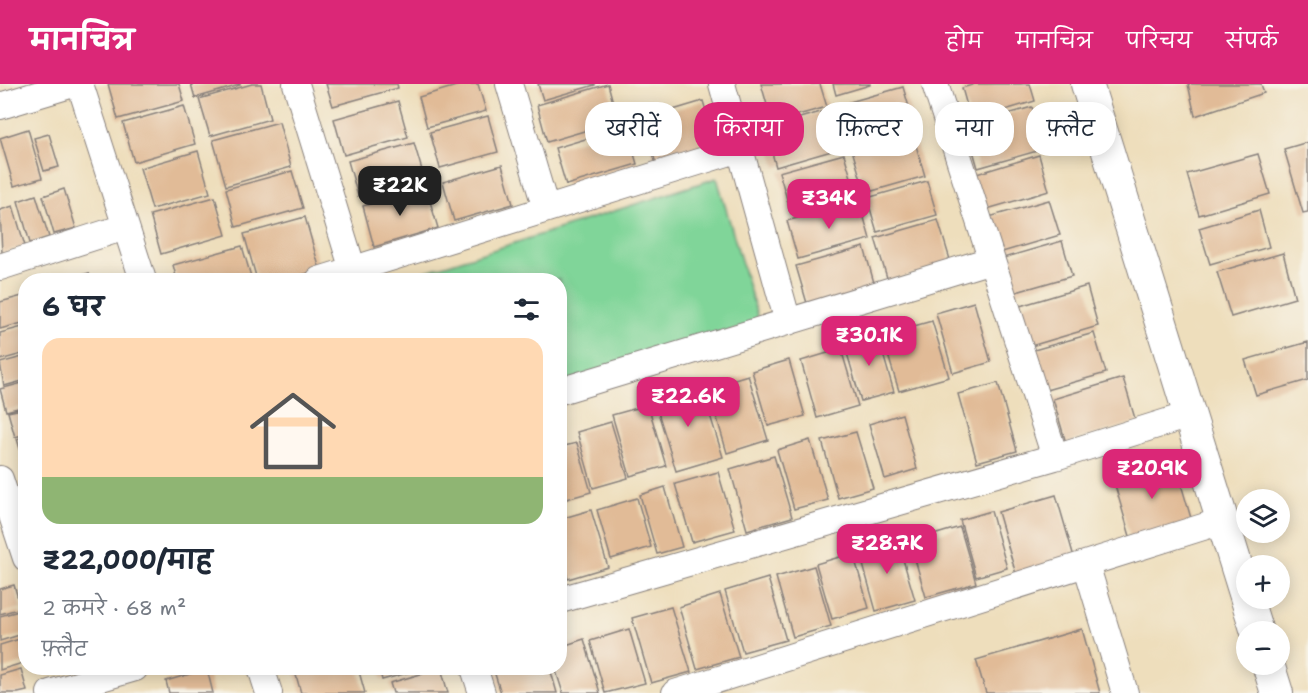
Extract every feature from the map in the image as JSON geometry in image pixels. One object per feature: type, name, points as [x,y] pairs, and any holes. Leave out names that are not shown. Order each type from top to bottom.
[{"type":"street","points":[[0,106],[73,84]]},
{"type":"street","points":[[80,84],[140,273]]},
{"type":"street","points":[[296,84],[353,273]]},
{"type":"street","points":[[509,84],[546,209]]},
{"type":"street","points":[[722,84],[727,102]]},
{"type":"street","points":[[935,84],[1054,457]]},
{"type":"street","points":[[1087,84],[1254,621]]},
{"type":"street","points":[[360,273],[546,209],[717,156]]},
{"type":"street","points":[[742,156],[788,322]]},
{"type":"street","points":[[0,267],[124,227]]},
{"type":"street","points":[[567,389],[991,260]]},
{"type":"street","points":[[567,598],[1054,457],[1189,415]]},
{"type":"street","points":[[0,480],[18,534]]},
{"type":"street","points":[[675,693],[1222,521]]},
{"type":"street","points":[[1086,564],[1125,693]]},
{"type":"street","points":[[62,685],[105,675]]},
{"type":"street","points":[[263,675],[269,693]]},
{"type":"street","points":[[476,675],[482,693]]},
{"type":"street","points":[[1271,675],[1277,693]]},
{"type":"green space","points":[[717,178],[759,322],[567,382],[567,273],[421,273]]},
{"type":"building","points":[[108,84],[179,84],[184,101],[118,119]]},
{"type":"building","points":[[191,84],[240,84],[240,85],[195,98]]},
{"type":"building","points":[[252,84],[261,84],[270,119],[210,136],[199,99]]},
{"type":"building","points":[[326,84],[397,84],[398,88],[333,106]]},
{"type":"building","points":[[463,84],[478,84],[486,111],[427,127],[419,97]]},
{"type":"building","points":[[538,84],[595,84],[595,85],[543,100]]},
{"type":"building","points":[[608,84],[613,102],[585,102],[585,131],[547,142],[537,105]]},
{"type":"building","points":[[761,84],[820,84],[825,102],[816,102],[816,110],[804,113],[804,102],[766,102]]},
{"type":"building","points":[[833,84],[870,84],[870,85],[836,95]]},
{"type":"building","points":[[975,84],[1030,84],[1035,101],[1014,107],[1014,102],[966,102],[962,88]]},
{"type":"building","points":[[1188,84],[1261,84],[1264,93],[1195,116]]},
{"type":"building","points":[[903,87],[908,102],[850,102]]},
{"type":"building","points":[[398,101],[408,137],[344,155],[334,119]]},
{"type":"building","points":[[694,104],[694,153],[656,164],[654,156],[682,156],[682,107]]},
{"type":"building","points":[[184,106],[195,144],[134,162],[123,123]]},
{"type":"building","points":[[1026,109],[1026,154],[978,168],[975,156],[1014,156],[1014,112]]},
{"type":"building","points":[[816,113],[816,155],[776,167],[773,156],[804,156],[804,117]]},
{"type":"building","points":[[488,116],[498,152],[440,168],[430,132]]},
{"type":"building","points":[[279,122],[291,167],[226,186],[213,140]]},
{"type":"building","points":[[28,129],[42,178],[14,186],[0,138]]},
{"type":"building","points":[[49,134],[59,167],[44,171],[34,138]]},
{"type":"building","points":[[585,139],[585,156],[635,156],[637,164],[566,185],[555,148]]},
{"type":"building","points":[[1308,142],[1308,212],[1303,213],[1284,149]]},
{"type":"building","points":[[414,143],[424,177],[358,196],[348,161]]},
{"type":"building","points":[[198,151],[210,193],[152,209],[140,168]]},
{"type":"building","points":[[1258,154],[1270,194],[1199,215],[1187,174]]},
{"type":"building","points":[[837,156],[845,156],[856,194],[791,213],[779,172]]},
{"type":"building","points":[[854,156],[919,156],[925,176],[865,193]]},
{"type":"building","points":[[1039,156],[1049,191],[980,211],[970,176]]},
{"type":"building","points":[[502,165],[513,204],[454,221],[443,182]]},
{"type":"building","points":[[292,171],[303,208],[236,227],[226,189]]},
{"type":"building","points":[[927,181],[937,215],[877,232],[867,198]]},
{"type":"building","points":[[426,188],[438,228],[374,247],[363,206]]},
{"type":"building","points":[[64,189],[76,228],[54,234],[43,196]]},
{"type":"building","points":[[36,195],[49,237],[30,243],[18,201]]},
{"type":"building","points":[[215,197],[226,235],[161,254],[150,215]]},
{"type":"building","points":[[859,200],[870,239],[798,259],[787,221]]},
{"type":"building","points":[[1049,200],[1060,235],[992,255],[982,219]]},
{"type":"building","points":[[13,206],[25,246],[2,253],[0,210]]},
{"type":"building","points":[[1259,210],[1269,247],[1210,264],[1199,228]]},
{"type":"building","points":[[305,217],[320,270],[309,273],[255,273],[244,234]]},
{"type":"building","points":[[938,220],[951,263],[888,281],[875,238]]},
{"type":"building","points":[[1062,241],[1072,276],[1013,293],[1003,258]]},
{"type":"building","points":[[242,246],[250,273],[175,273],[173,265]]},
{"type":"building","points":[[864,247],[876,290],[809,310],[796,266]]},
{"type":"building","points":[[1283,253],[1295,298],[1231,317],[1217,272]]},
{"type":"building","points":[[1087,286],[1098,326],[1031,346],[1020,306]]},
{"type":"building","points":[[18,297],[18,324],[0,329],[0,302]]},
{"type":"building","points":[[974,302],[991,362],[953,373],[936,313]]},
{"type":"building","points":[[932,321],[949,377],[899,391],[882,335]]},
{"type":"building","points":[[18,328],[18,355],[0,360],[0,333]]},
{"type":"building","points":[[877,333],[894,392],[861,401],[844,343]]},
{"type":"building","points":[[1094,333],[1106,373],[1039,392],[1027,352]]},
{"type":"building","points":[[1308,342],[1308,380],[1256,395],[1245,360]]},
{"type":"building","points":[[841,349],[858,406],[817,418],[801,361]]},
{"type":"building","points":[[18,358],[18,382],[4,386],[0,363]]},
{"type":"building","points":[[789,360],[805,416],[768,426],[752,371]]},
{"type":"building","points":[[748,375],[768,440],[727,453],[708,387]]},
{"type":"building","points":[[1123,378],[1136,422],[1066,443],[1053,399]]},
{"type":"building","points":[[998,383],[1017,451],[977,462],[958,394]]},
{"type":"building","points":[[18,384],[18,408],[6,411],[0,389]]},
{"type":"building","points":[[701,386],[723,457],[676,471],[654,399]]},
{"type":"building","points":[[648,405],[666,466],[630,476],[612,415]]},
{"type":"building","points":[[18,410],[18,436],[15,437],[8,412]]},
{"type":"building","points":[[902,414],[917,469],[885,479],[869,424]]},
{"type":"building","points":[[611,422],[628,478],[593,488],[577,432]]},
{"type":"building","points":[[856,432],[873,488],[838,498],[822,441]]},
{"type":"building","points":[[810,440],[828,500],[794,509],[777,450]]},
{"type":"building","points":[[577,443],[591,492],[567,499],[567,445]]},
{"type":"building","points":[[774,456],[792,517],[747,530],[730,469]]},
{"type":"building","points":[[1173,457],[1193,525],[1132,543],[1112,475]]},
{"type":"building","points":[[718,472],[735,530],[692,542],[675,484]]},
{"type":"building","points":[[665,487],[682,547],[657,554],[640,495]]},
{"type":"building","points":[[1056,495],[1076,564],[1018,581],[998,512]]},
{"type":"building","points":[[637,498],[651,547],[611,559],[597,510]]},
{"type":"building","points":[[591,510],[608,567],[568,579],[567,517]]},
{"type":"building","points":[[991,511],[1007,568],[976,577],[960,520]]},
{"type":"building","points":[[960,527],[976,583],[926,597],[910,542]]},
{"type":"building","points":[[897,539],[915,600],[876,611],[859,550]]},
{"type":"building","points":[[853,553],[869,608],[832,619],[816,564]]},
{"type":"building","points":[[814,566],[831,626],[793,637],[776,577]]},
{"type":"building","points":[[768,578],[786,640],[743,652],[725,591]]},
{"type":"building","points":[[14,585],[18,609],[0,614],[0,589]]},
{"type":"building","points":[[720,594],[739,657],[697,669],[679,607]]},
{"type":"building","points":[[671,607],[691,672],[651,683],[632,618]]},
{"type":"building","points":[[18,611],[18,635],[0,641],[0,616]]},
{"type":"building","points":[[629,629],[645,683],[605,693],[590,641]]},
{"type":"building","points":[[1082,629],[1100,693],[986,693],[976,660]]},
{"type":"building","points":[[18,639],[18,664],[0,670],[0,645]]},
{"type":"building","points":[[584,639],[600,693],[563,693],[557,675],[567,675],[567,645]]},
{"type":"building","points":[[18,670],[18,675],[23,675],[27,691],[0,693],[0,675]]},
{"type":"building","points":[[186,675],[208,675],[213,693],[169,693],[166,681]]},
{"type":"building","points":[[296,675],[360,675],[365,693],[301,693]]},
{"type":"building","points":[[381,675],[400,675],[382,680]]},
{"type":"building","points":[[417,675],[443,675],[448,693],[393,693],[390,683]]},
{"type":"building","points":[[495,675],[552,675],[557,693],[501,693]]}]
